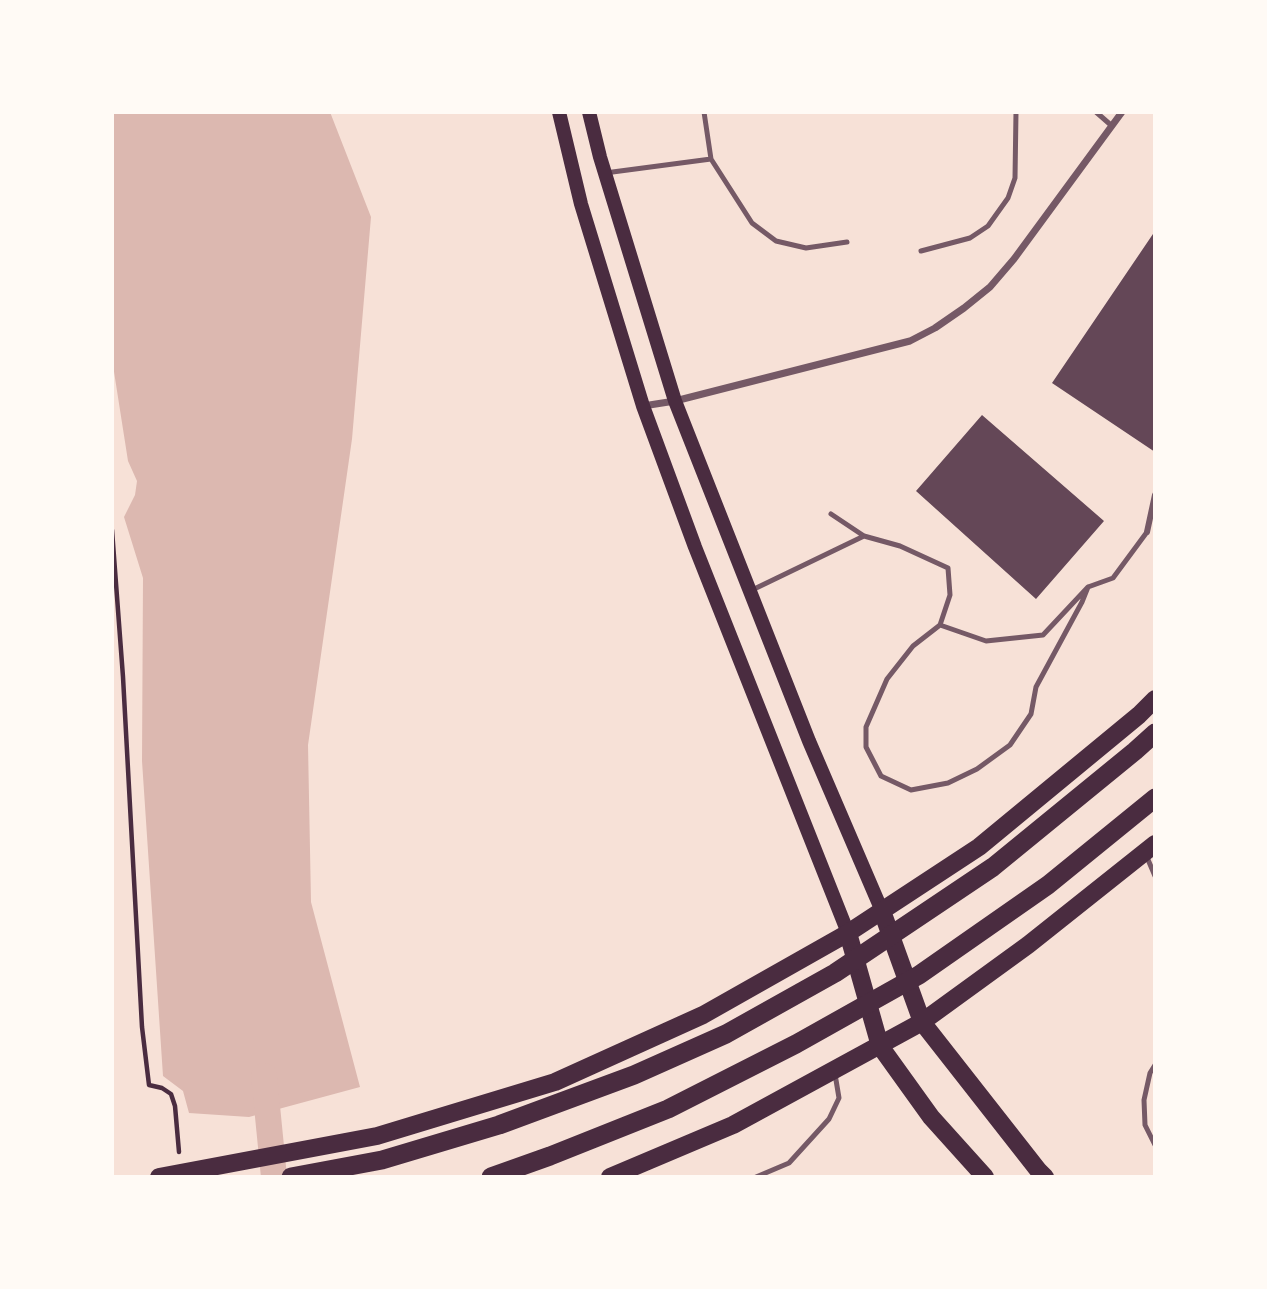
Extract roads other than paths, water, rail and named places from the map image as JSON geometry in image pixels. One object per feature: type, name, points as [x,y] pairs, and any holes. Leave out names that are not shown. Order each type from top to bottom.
[{"type":"highway","points":[[291,1177],[382,1160],[499,1125],[634,1075],[726,1034],[835,973],[993,867],[1155,733]]},
{"type":"highway","points":[[491,1177],[668,1109],[796,1044],[919,975],[1048,884],[1155,798]]},
{"type":"main road","points":[[559,112],[581,204],[643,406],[695,547],[848,933],[880,1046],[931,1117],[985,1177]]},
{"type":"main road","points":[[589,112],[675,401],[809,741],[882,911],[922,1022],[1045,1177]]},
{"type":"main road","points":[[159,1177],[377,1136],[555,1082],[703,1015],[848,933],[979,847],[1155,699]]},
{"type":"main road","points":[[610,1177],[733,1125],[922,1022],[1028,945],[1150,848]]},
{"type":"street","points":[[643,406],[675,401],[910,341],[935,328],[981,294],[1006,268],[1122,112]]},
{"type":"street","points":[[1147,532],[1155,495]]},
{"type":"lane","points":[[704,112],[711,159],[752,223],[776,240],[806,248],[847,242]]},
{"type":"lane","points":[[921,251],[970,238],[988,226],[1008,198],[1015,178],[1016,112]]},
{"type":"lane","points":[[1096,112],[1112,126]]},
{"type":"lane","points":[[605,173],[711,159]]},
{"type":"lane","points":[[831,514],[864,536],[900,546],[948,568],[950,595],[940,625],[913,646],[887,679],[866,727],[866,747],[881,776],[911,790],[948,783],[977,769],[1010,745],[1031,714],[1036,687],[1082,602],[1087,587]]},
{"type":"lane","points":[[940,625],[986,641],[1043,635],[1087,587],[1113,578],[1147,532]]},
{"type":"lane","points":[[750,591],[864,536]]},
{"type":"lane","points":[[1150,848],[1155,876]]},
{"type":"lane","points":[[1155,1065],[1150,1073],[1144,1100],[1145,1125],[1155,1145]]},
{"type":"lane","points":[[757,1177],[789,1163],[830,1119],[839,1098],[834,1071]]},
{"type":"waterway","points":[[264,1076],[274,1177]]}]
